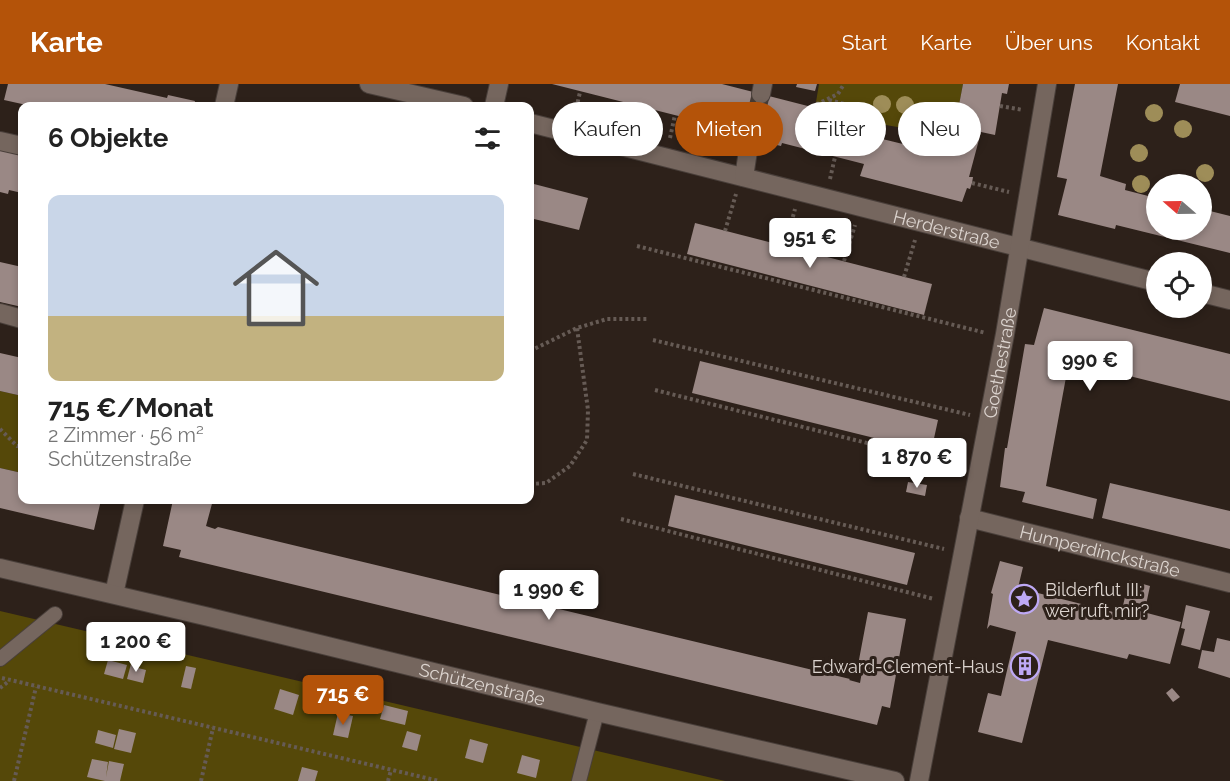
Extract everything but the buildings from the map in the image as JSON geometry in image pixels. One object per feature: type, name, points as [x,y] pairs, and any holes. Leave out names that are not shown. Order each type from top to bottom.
[{"type":"street","points":[[225,102],[229,84]]},
{"type":"street","points":[[369,84],[447,102]]},
{"type":"street","points":[[495,102],[499,84]]},
{"type":"street","name":"Goethestraße","points":[[919,781],[1021,248],[1027,197],[1047,84]]},
{"type":"street","name":"Herderstraße","points":[[534,124],[1146,279]]},
{"type":"street","points":[[0,141],[18,145]]},
{"type":"street","points":[[742,177],[746,156]]},
{"type":"street","points":[[1212,296],[1230,300]]},
{"type":"street","points":[[0,313],[18,318]]},
{"type":"street","points":[[114,594],[134,504]]},
{"type":"street","name":"Humperdinckstraße","points":[[969,518],[1230,583]]},
{"type":"street","name":"Schützenstraße","points":[[0,568],[597,712],[895,781]]},
{"type":"lane","points":[[0,659],[55,614]]},
{"type":"lane","points":[[579,781],[597,712]]},
{"type":"path","points":[[823,102],[838,94],[844,84]]},
{"type":"path","points":[[828,100],[836,102]]},
{"type":"path","points":[[1000,106],[1031,112]]},
{"type":"path","points":[[725,231],[742,177]]},
{"type":"path","points":[[972,183],[1015,194]]},
{"type":"path","points":[[785,246],[800,191]]},
{"type":"path","points":[[844,261],[861,207]]},
{"type":"path","points":[[904,277],[920,222]]},
{"type":"path","points":[[637,246],[1004,338]]},
{"type":"path","points":[[534,349],[577,328],[607,319],[649,319]]},
{"type":"path","points":[[534,484],[546,483],[570,466],[586,440],[588,410],[577,328]]},
{"type":"path","points":[[653,340],[989,420]]},
{"type":"path","points":[[655,390],[978,471]]},
{"type":"path","points":[[0,429],[18,446]]},
{"type":"path","points":[[633,474],[962,554]]},
{"type":"path","points":[[621,519],[953,604]]},
{"type":"path","points":[[0,678],[439,781]]},
{"type":"path","points":[[0,688],[10,680]]},
{"type":"path","points":[[14,781],[36,687]]},
{"type":"path","points":[[201,781],[213,728]]},
{"type":"path","points":[[388,781],[391,770]]},
{"type":"shaded area","points":[[819,84],[963,84],[960,102],[898,102],[898,127],[886,125],[886,102],[816,102]]},
{"type":"shaded area","points":[[0,391],[18,395],[18,472],[0,468]]},
{"type":"shaded area","points":[[0,611],[725,781],[0,781]]},
{"type":"tunnel","points":[[759,102],[761,94]]},
{"type":"place","name":"Bilderflut III: wer ruft mir?","points":[[1024,599]]},
{"type":"place","name":"Edward-Clement-Haus","points":[[1025,666]]}]
